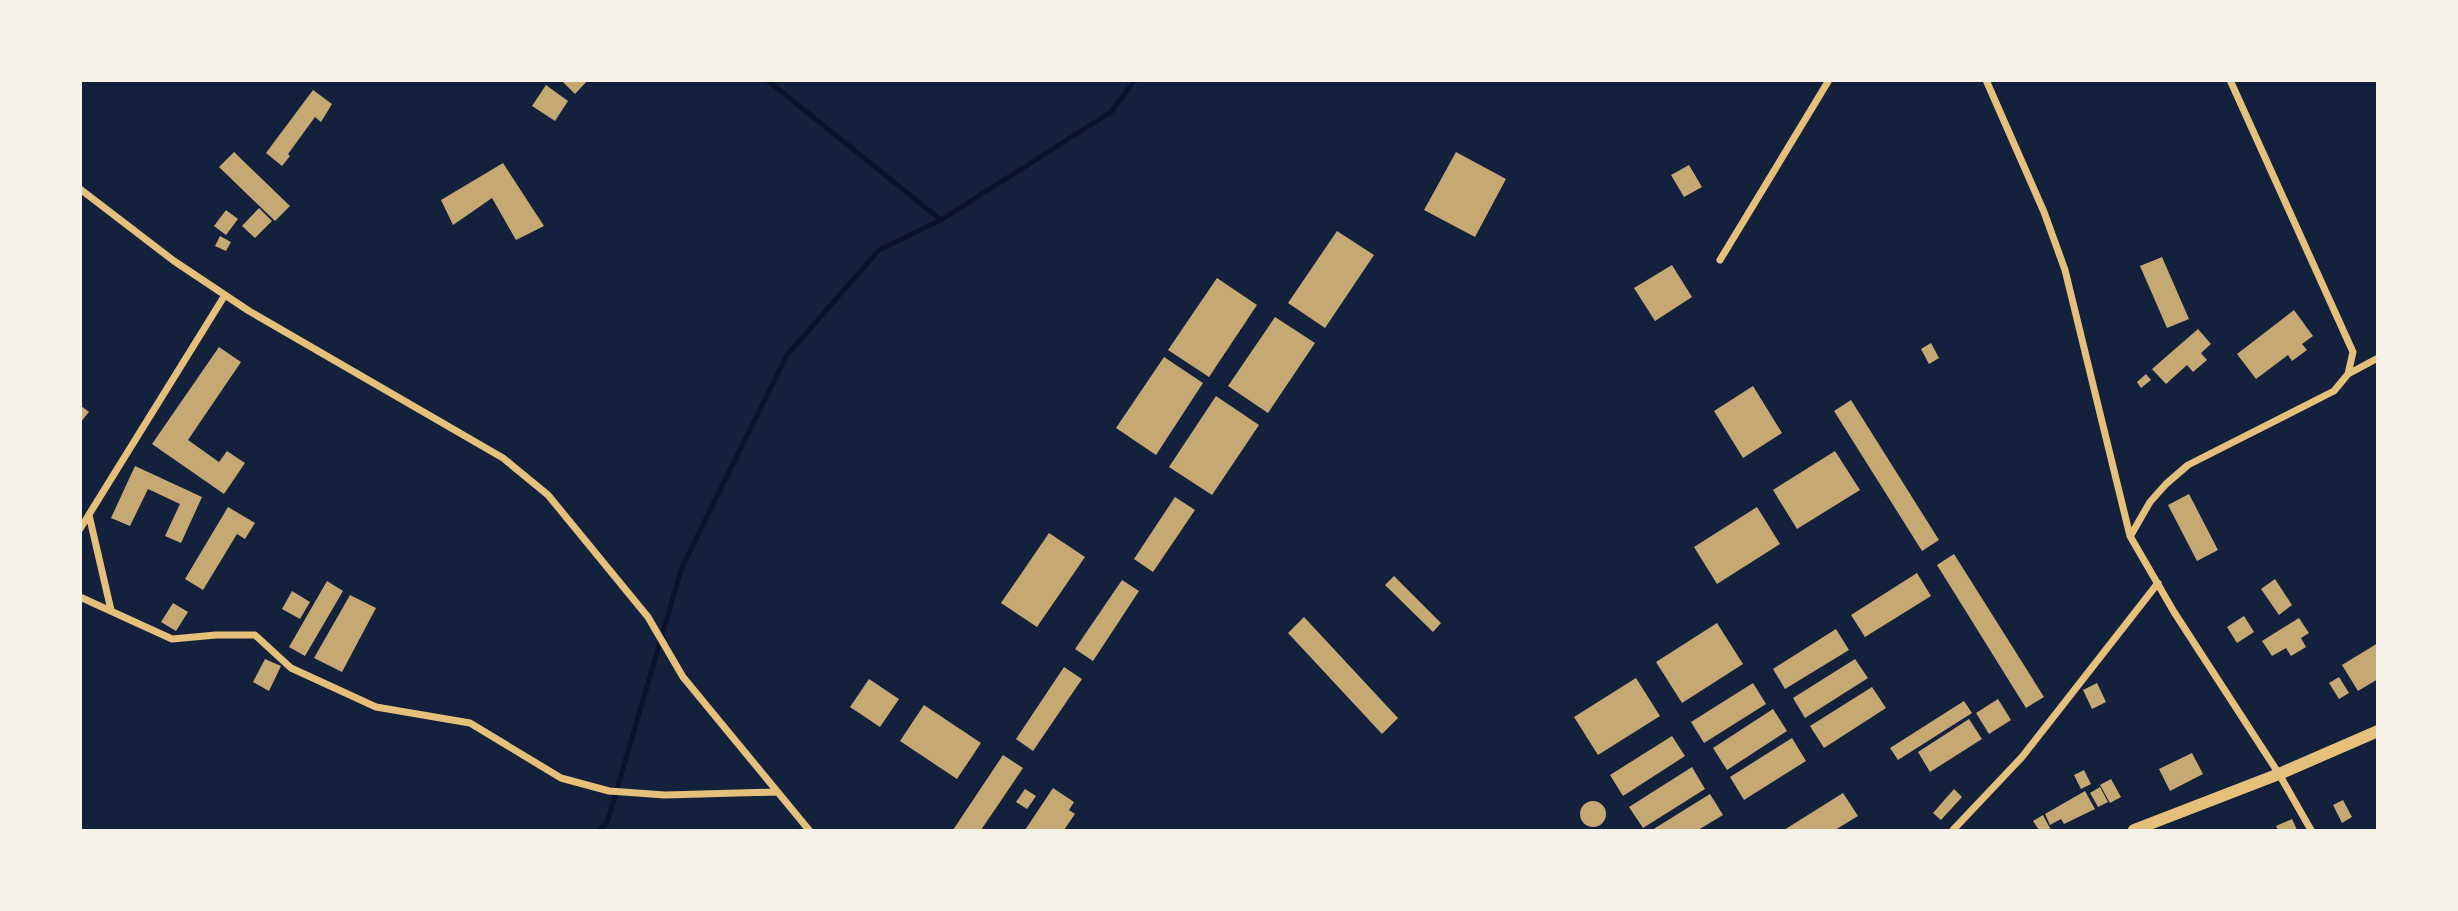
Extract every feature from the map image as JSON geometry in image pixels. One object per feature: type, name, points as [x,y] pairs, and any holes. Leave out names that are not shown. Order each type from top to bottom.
[{"type":"street","points":[[1720,260],[1829,80]]},
{"type":"street","points":[[1986,80],[2044,212],[2065,270],[2130,536],[2311,831]]},
{"type":"street","points":[[2230,80],[2353,352],[2348,374]]},
{"type":"street","points":[[80,189],[174,261],[248,311],[503,458],[548,495],[648,617],[683,677],[809,831]]},
{"type":"street","points":[[80,529],[225,295]]},
{"type":"street","points":[[2130,536],[2150,502],[2188,465],[2334,391],[2348,374],[2378,358]]},
{"type":"street","points":[[89,515],[111,610]]},
{"type":"street","points":[[1953,831],[2022,757],[2158,583]]},
{"type":"street","points":[[80,597],[172,639],[255,635],[291,668],[376,707],[470,723],[561,778],[609,791],[665,795],[777,792]]},
{"type":"street","points":[[2134,831],[2378,731]]},
{"type":"building","points":[[561,80],[588,80],[575,94]]},
{"type":"building","points":[[546,85],[568,101],[555,121],[532,106]]},
{"type":"building","points":[[313,90],[332,104],[321,122],[315,117],[282,166],[266,153]]},
{"type":"building","points":[[234,152],[290,206],[275,221],[219,167]]},
{"type":"building","points":[[1456,152],[1506,179],[1475,237],[1424,210]]},
{"type":"building","points":[[503,163],[544,226],[516,240],[492,198],[453,225],[441,200]]},
{"type":"building","points":[[1689,165],[1702,187],[1684,197],[1671,175]]},
{"type":"building","points":[[259,208],[272,221],[255,238],[242,226]]},
{"type":"building","points":[[226,210],[238,219],[226,235],[214,226]]},
{"type":"building","points":[[1337,231],[1374,255],[1325,328],[1288,303]]},
{"type":"building","points":[[220,236],[231,242],[226,251],[215,246]]},
{"type":"building","points":[[2162,257],[2189,319],[2167,328],[2140,266]]},
{"type":"building","points":[[1672,265],[1692,297],[1655,321],[1634,288]]},
{"type":"building","points":[[1217,278],[1257,305],[1209,377],[1168,350]]},
{"type":"building","points":[[2294,310],[2313,336],[2302,344],[2307,350],[2292,361],[2288,355],[2256,379],[2237,354]]},
{"type":"building","points":[[1275,317],[1315,343],[1268,413],[1228,386]]},
{"type":"building","points":[[2198,329],[2211,344],[2201,353],[2207,360],[2193,372],[2187,365],[2166,384],[2152,369]]},
{"type":"building","points":[[1931,343],[1939,358],[1929,364],[1921,349]]},
{"type":"building","points":[[219,347],[241,362],[188,440],[219,462],[227,451],[245,463],[224,494],[152,444]]},
{"type":"building","points":[[1164,357],[1203,383],[1156,455],[1116,428]]},
{"type":"building","points":[[2146,374],[2151,380],[2141,388],[2137,382]]},
{"type":"building","points":[[1753,386],[1782,433],[1743,458],[1714,411]]},
{"type":"building","points":[[1216,396],[1259,425],[1212,495],[1169,467]]},
{"type":"building","points":[[1851,400],[1939,540],[1922,551],[1834,411]]},
{"type":"building","points":[[80,405],[89,412],[80,423]]},
{"type":"building","points":[[1835,451],[1860,490],[1797,529],[1773,490]]},
{"type":"building","points":[[135,466],[202,497],[181,543],[165,536],[180,504],[148,489],[130,526],[111,518]]},
{"type":"building","points":[[2189,494],[2218,550],[2197,561],[2168,505]]},
{"type":"building","points":[[1175,497],[1195,510],[1153,572],[1134,559]]},
{"type":"building","points":[[228,507],[255,523],[245,539],[237,534],[203,590],[185,579]]},
{"type":"building","points":[[1757,507],[1780,544],[1717,584],[1694,547]]},
{"type":"building","points":[[1049,533],[1085,557],[1037,627],[1001,603]]},
{"type":"building","points":[[1954,554],[2044,697],[2026,708],[1937,565]]},
{"type":"building","points":[[1917,573],[1931,596],[1865,637],[1851,615]]},
{"type":"building","points":[[1394,576],[1441,623],[1433,632],[1385,585]]},
{"type":"building","points":[[2275,579],[2292,605],[2279,615],[2261,589]]},
{"type":"building","points":[[1122,580],[1139,591],[1093,661],[1075,649]]},
{"type":"building","points":[[327,581],[343,591],[305,656],[289,647]]},
{"type":"building","points":[[292,591],[310,602],[300,619],[282,609]]},
{"type":"building","points":[[350,595],[376,608],[342,672],[314,658]]},
{"type":"building","points":[[173,603],[188,612],[176,631],[161,622]]},
{"type":"building","points":[[2244,616],[2254,632],[2237,643],[2227,627]]},
{"type":"building","points":[[1304,617],[1398,718],[1382,734],[1288,633]]},
{"type":"building","points":[[2299,618],[2309,633],[2301,638],[2306,647],[2291,656],[2286,648],[2272,656],[2262,641]]},
{"type":"building","points":[[1717,623],[1743,664],[1682,703],[1656,662]]},
{"type":"building","points":[[1836,629],[1849,650],[1785,689],[1773,669]]},
{"type":"building","points":[[2378,643],[2378,679],[2358,691],[2342,665]]},
{"type":"building","points":[[265,659],[281,666],[269,691],[253,682]]},
{"type":"building","points":[[1855,659],[1868,678],[1805,718],[1793,698]]},
{"type":"building","points":[[1064,667],[1082,679],[1033,751],[1016,739]]},
{"type":"building","points":[[2339,677],[2349,693],[2339,699],[2329,683]]},
{"type":"building","points":[[1636,678],[1660,716],[1598,755],[1574,717]]},
{"type":"building","points":[[869,679],[899,699],[880,727],[850,707]]},
{"type":"building","points":[[1753,683],[1766,704],[1704,743],[1691,722]]},
{"type":"building","points":[[2097,683],[2106,702],[2092,709],[2083,690]]},
{"type":"building","points":[[1872,687],[1886,708],[1824,748],[1810,726]]},
{"type":"building","points":[[1998,699],[2011,720],[1989,734],[1976,713]]},
{"type":"building","points":[[1964,701],[1972,713],[1898,760],[1890,748]]},
{"type":"building","points":[[924,705],[981,743],[957,779],[900,741]]},
{"type":"building","points":[[1773,709],[1787,731],[1727,770],[1713,748]]},
{"type":"building","points":[[1969,719],[1982,739],[1930,772],[1918,752]]},
{"type":"building","points":[[1672,736],[1685,756],[1623,796],[1610,775]]},
{"type":"building","points":[[1792,738],[1806,761],[1744,800],[1730,777]]},
{"type":"building","points":[[2192,753],[2203,774],[2170,791],[2159,769]]},
{"type":"building","points":[[1003,755],[1023,768],[981,830],[953,830]]},
{"type":"building","points":[[1692,767],[1705,789],[1643,828],[1629,807]]},
{"type":"building","points":[[2084,770],[2091,784],[2081,789],[2074,775]]},
{"type":"building","points":[[2111,779],[2121,797],[2110,803],[2100,785]]},
{"type":"building","points":[[2100,787],[2108,802],[2098,807],[2090,793]]},
{"type":"building","points":[[1053,788],[1074,802],[1069,810],[1075,814],[1064,830],[1025,830]]},
{"type":"building","points":[[1025,789],[1036,796],[1027,809],[1016,802]]},
{"type":"building","points":[[1954,789],[1962,797],[1941,820],[1933,813]]},
{"type":"building","points":[[2085,791],[2095,809],[2064,824],[2061,819],[2050,825],[2045,814]]},
{"type":"building","points":[[1843,793],[1858,816],[1835,830],[1784,830]]},
{"type":"building","points":[[1710,794],[1723,815],[1698,830],[1652,830]]},
{"type":"building","points":[[2343,800],[2352,817],[2342,823],[2333,805]]},
{"type":"building","points":[[1593,801],[1602,805],[1606,814],[1602,823],[1593,827],[1584,823],[1580,814],[1584,805]]},
{"type":"building","points":[[2043,815],[2051,830],[2039,830],[2033,821]]},
{"type":"building","points":[[2292,819],[2297,830],[2278,830],[2276,826]]},
{"type":"waterway","points":[[767,80],[941,220]]},
{"type":"waterway","points":[[599,830],[607,823],[682,567],[787,355],[879,250],[941,220],[1111,112],[1135,80]]}]
